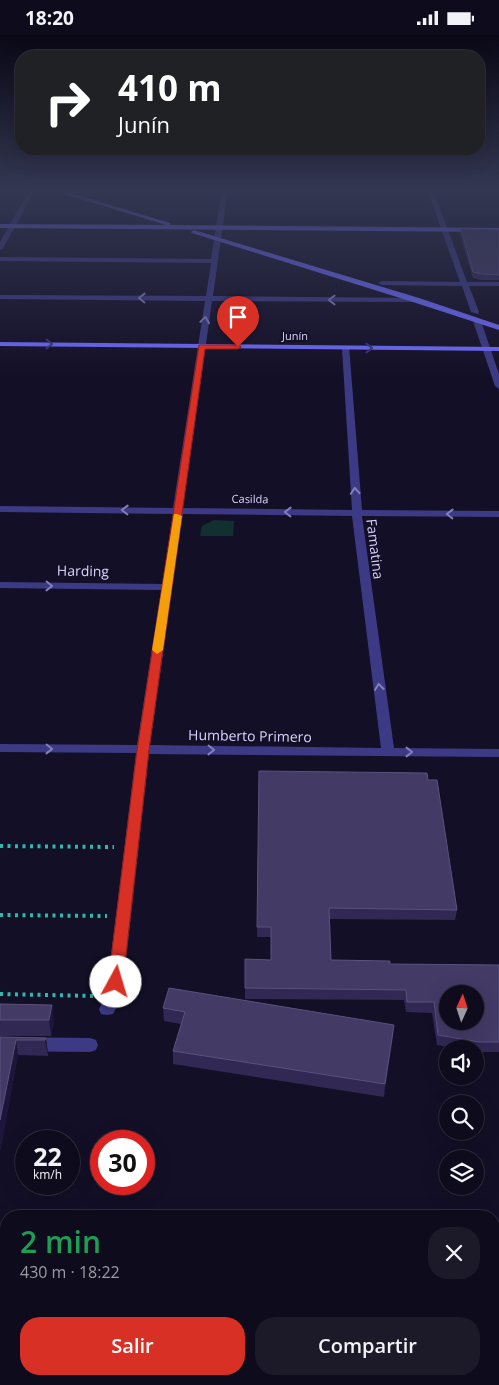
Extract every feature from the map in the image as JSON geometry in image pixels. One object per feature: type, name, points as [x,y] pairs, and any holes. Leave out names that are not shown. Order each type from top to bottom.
[{"type":"main road","points":[[274,252],[499,328]]},
{"type":"main road","points":[[280,252],[499,319]]},
{"type":"main road","name":"Junín","points":[[0,344],[499,349]]},
{"type":"street","points":[[111,1003],[143,750],[215,252]]},
{"type":"street","points":[[453,252],[475,312]]},
{"type":"street","points":[[0,259],[214,261]]},
{"type":"street","points":[[382,283],[499,284]]},
{"type":"street","points":[[0,297],[416,300]]},
{"type":"street","points":[[477,321],[499,386]]},
{"type":"street","name":"Famatina","points":[[346,348],[357,513],[388,752]]},
{"type":"street","name":"Casilda","points":[[0,509],[499,514]]},
{"type":"street","name":"Harding","points":[[0,585],[167,587]]},
{"type":"street","name":"Humberto Primero","points":[[0,748],[499,753]]},
{"type":"street","points":[[0,1044],[90,1045]]},
{"type":"path","points":[[0,847],[131,847]]},
{"type":"path","points":[[0,915],[123,916]]},
{"type":"path","points":[[0,994],[111,1003]]},
{"type":"green space","points":[[214,520],[234,521],[233,536],[200,536],[202,526]]},
{"type":"building","points":[[467,252],[499,252],[499,275],[473,272]]},
{"type":"building","points":[[259,771],[427,773],[428,780],[437,780],[457,910],[329,908],[331,960],[390,961],[390,964],[499,965],[499,1042],[484,1042],[484,1040],[467,1040],[438,1035],[434,1002],[407,1002],[406,990],[245,988],[245,959],[271,960],[271,927],[257,927]]},
{"type":"building","points":[[169,988],[394,1025],[385,1084],[173,1051],[185,1012],[163,1008]]},
{"type":"building","points":[[0,1004],[52,1005],[49,1020],[0,1020]]},
{"type":"building","points":[[0,1037],[46,1038],[45,1040],[16,1040],[0,1120]]},
{"type":"slow traffic","points":[[157,650],[177,516]]},
{"type":"route","points":[[116,982],[143,750],[202,346],[238,347]]}]
